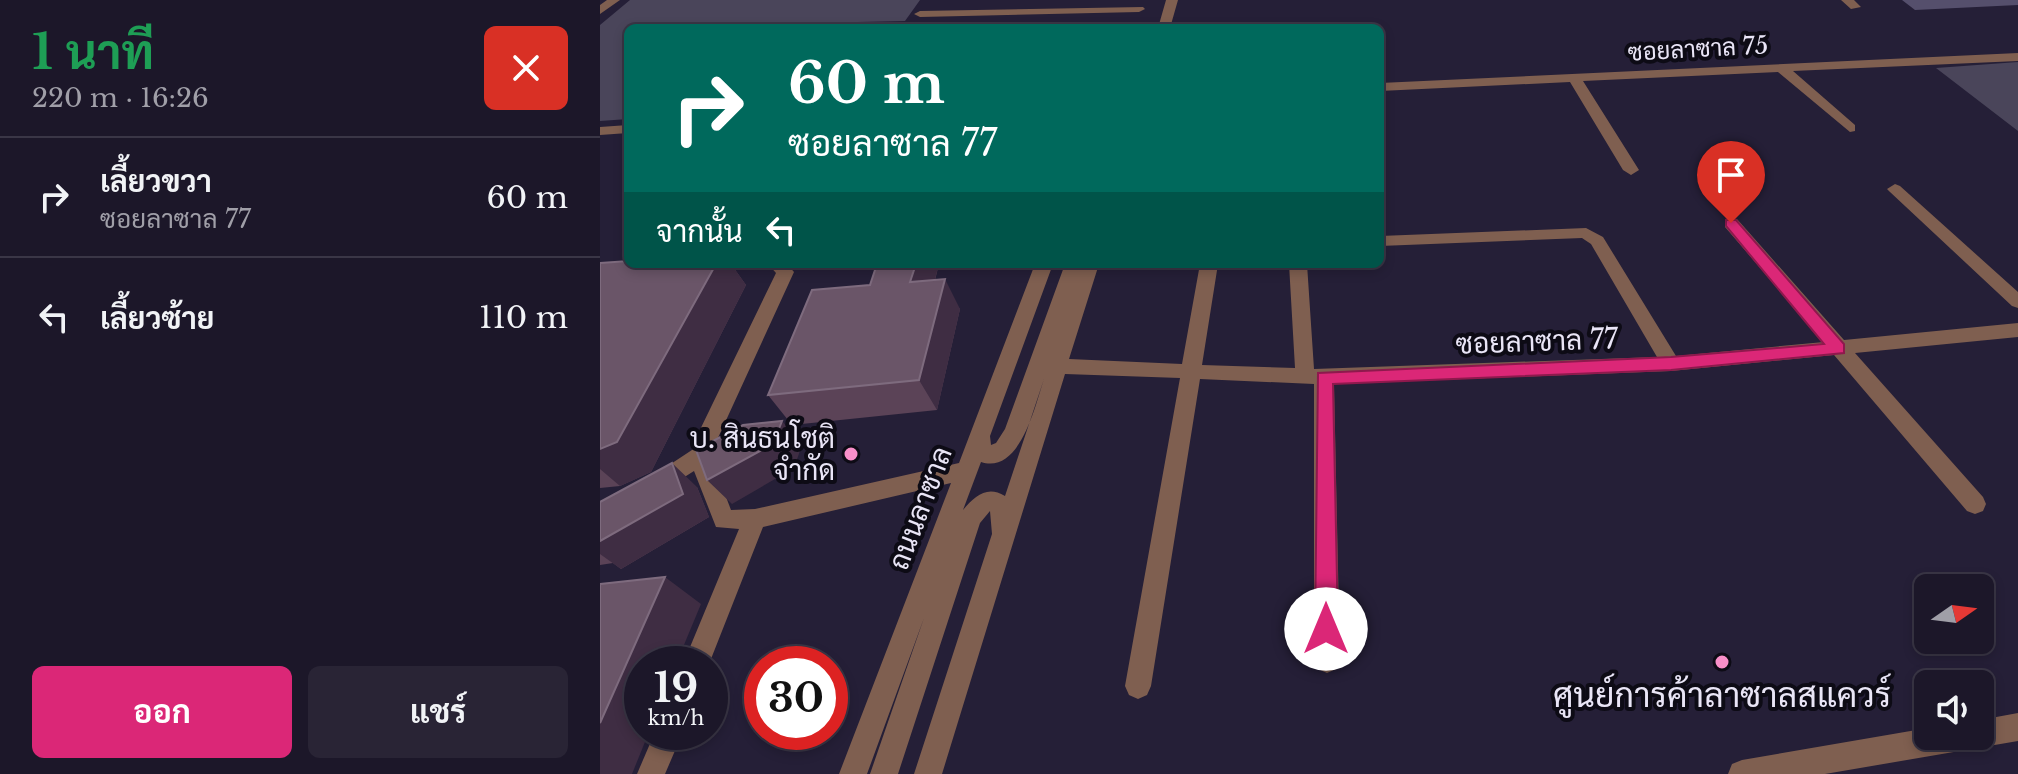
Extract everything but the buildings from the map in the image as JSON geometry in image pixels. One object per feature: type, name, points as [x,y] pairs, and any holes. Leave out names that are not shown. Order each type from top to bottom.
[{"type":"street","points":[[600,11],[614,0]]},
{"type":"street","points":[[1165,24],[1172,0]]},
{"type":"street","points":[[920,14],[1141,4],[1134,24]]},
{"type":"street","name":"ซอยลาซาล 75","points":[[1384,87],[2018,57]]},
{"type":"street","points":[[1779,66],[1850,128]]},
{"type":"street","points":[[1574,78],[1631,170]]},
{"type":"street","points":[[600,131],[624,129]]},
{"type":"street","points":[[1895,189],[2018,302]]},
{"type":"street","points":[[1731,223],[1975,504]]},
{"type":"street","points":[[1384,241],[1586,233],[1597,241],[1671,364]]},
{"type":"street","points":[[781,268],[785,272],[706,440],[704,468],[724,520],[755,519],[967,470]]},
{"type":"street","name":"ถนนลาซาล","points":[[853,774],[1042,268]]},
{"type":"street","points":[[984,424],[977,445],[987,455],[1004,449],[1015,432],[1073,268]]},
{"type":"street","points":[[928,774],[1089,268]]},
{"type":"street","points":[[1138,686],[1208,268]]},
{"type":"street","points":[[1299,268],[1314,377],[1327,660]]},
{"type":"street","name":"ซอยลาซาล 77","points":[[1057,366],[1314,377],[1671,364],[2018,330]]},
{"type":"street","points":[[635,497],[705,452]]},
{"type":"street","points":[[884,774],[970,519],[983,502],[996,501],[1003,513],[1003,538]]},
{"type":"street","points":[[703,646],[755,519]]},
{"type":"street","points":[[1994,731],[2018,727]]},
{"type":"street","points":[[1742,774],[1914,745]]},
{"type":"street","points":[[651,774],[661,750]]},
{"type":"shaded area","points":[[630,0],[920,0],[905,21],[857,24],[624,24],[624,119],[600,121],[600,25]]},
{"type":"shaded area","points":[[1902,0],[2018,0],[2018,5],[1915,10]]},
{"type":"shaded area","points":[[2018,62],[2018,131],[1936,68]]},
{"type":"place","name":"บ. สินธนโชติ จำกัด","points":[[851,454]]},
{"type":"place","name":"ศูนย์การค้าลาซาลสแควร์","points":[[1722,662]]},
{"type":"route","points":[[1326,629],[1324,377],[1671,364],[1838,349],[1731,223]]}]
